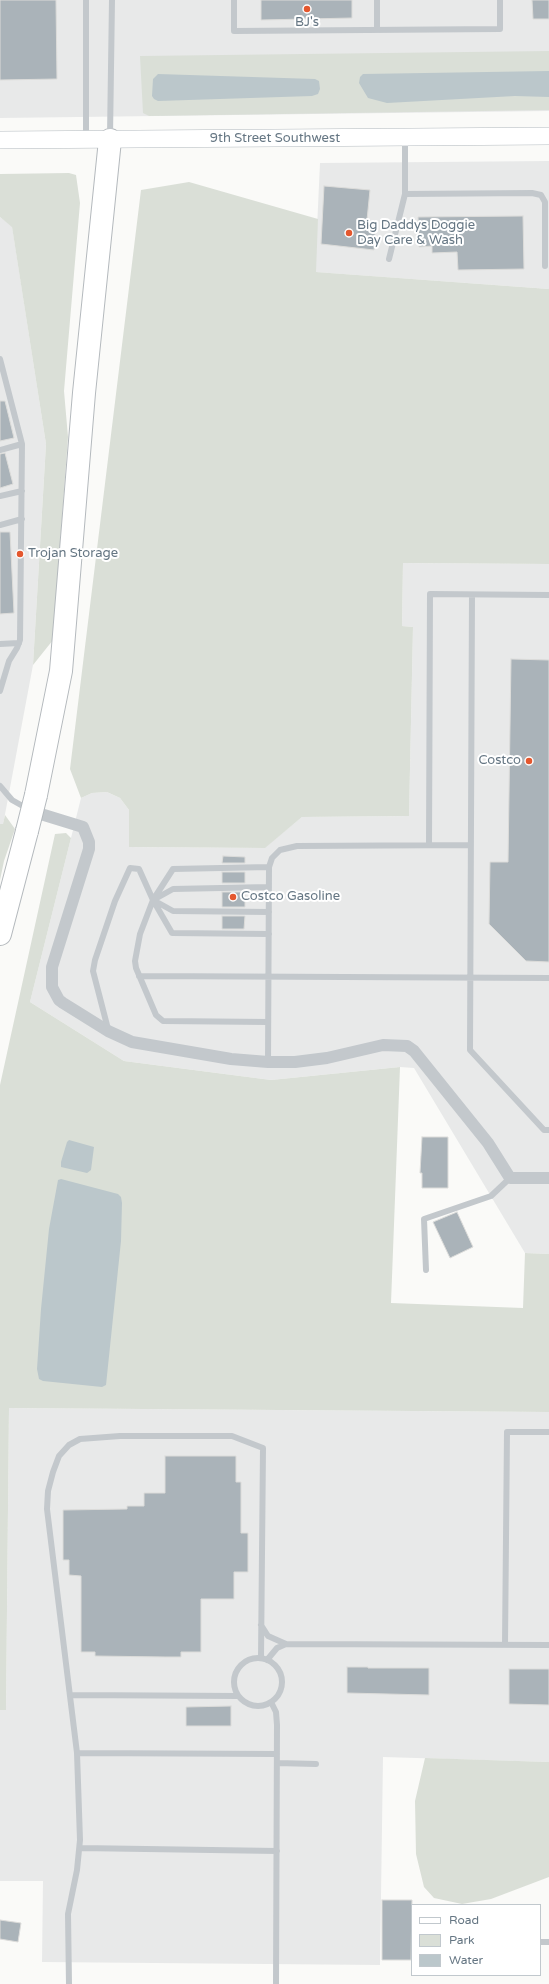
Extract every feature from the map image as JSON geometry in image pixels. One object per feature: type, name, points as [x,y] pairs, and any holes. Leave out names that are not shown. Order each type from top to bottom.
[{"type":"highway","points":[[0,934],[36,795],[61,671],[84,393],[110,140]]},
{"type":"main road","name":"9th Street Southwest","points":[[0,140],[549,136]]},
{"type":"street","points":[[44,815],[83,827],[89,842],[89,849],[54,958],[52,987],[59,1000],[63,1003],[108,1031],[132,1042],[231,1059],[268,1062],[311,1061],[383,1045],[407,1046],[414,1051],[488,1143],[510,1178],[549,1178]]},
{"type":"lane","points":[[86,0],[86,140]]},
{"type":"lane","points":[[110,140],[112,102],[112,0]]},
{"type":"lane","points":[[234,0],[234,31],[500,29],[500,0]]},
{"type":"lane","points":[[377,0],[377,30]]},
{"type":"lane","points":[[389,259],[405,194],[405,138]]},
{"type":"lane","points":[[405,194],[532,193],[541,195],[545,202],[545,266]]},
{"type":"lane","points":[[0,359],[22,444],[19,643],[8,661],[0,691]]},
{"type":"lane","points":[[0,450],[22,444]]},
{"type":"lane","points":[[0,496],[22,491]]},
{"type":"lane","points":[[0,525],[22,519]]},
{"type":"lane","points":[[429,845],[430,594],[549,596]]},
{"type":"lane","points":[[472,594],[470,1050],[544,1130],[549,1130]]},
{"type":"lane","points":[[0,644],[19,643]]},
{"type":"lane","points":[[0,786],[8,797],[18,804],[44,815]]},
{"type":"lane","points":[[268,1062],[269,867],[272,858],[280,850],[290,847],[470,845]]},
{"type":"lane","points":[[268,1022],[164,1021],[156,1015],[139,976],[135,961],[140,934],[153,900],[174,869],[269,867]]},
{"type":"lane","points":[[108,1031],[93,971],[95,960],[118,894],[130,868],[139,868],[153,900],[172,933],[269,934]]},
{"type":"lane","points":[[153,900],[173,889],[269,888]]},
{"type":"lane","points":[[153,900],[173,911],[269,912]]},
{"type":"lane","points":[[139,976],[549,978]]},
{"type":"lane","points":[[426,1270],[424,1219],[491,1196],[510,1178]]},
{"type":"lane","points":[[505,1644],[507,1432],[549,1432]]},
{"type":"lane","points":[[69,1984],[68,1914],[80,1848],[77,1753],[47,1509],[48,1491],[59,1456],[69,1445],[80,1439],[120,1436],[232,1436],[263,1448],[261,1625],[264,1659]]},
{"type":"lane","points":[[261,1625],[268,1636],[286,1644],[549,1645]]},
{"type":"lane","points":[[264,1659],[277,1648],[286,1644]]},
{"type":"lane","points":[[70,1695],[238,1696],[251,1705],[260,1706],[271,1702],[279,1693],[281,1677],[274,1664],[264,1659],[252,1659],[240,1667],[234,1681],[238,1696]]},
{"type":"lane","points":[[271,1702],[276,1712],[277,1754],[276,1984]]},
{"type":"lane","points":[[77,1753],[277,1754]]},
{"type":"lane","points":[[277,1763],[316,1764]]},
{"type":"lane","points":[[80,1848],[277,1851]]},
{"type":"shaded area","points":[[0,0],[549,0],[549,111],[0,118]]},
{"type":"shaded area","points":[[549,161],[549,289],[315,272],[320,163]]},
{"type":"shaded area","name":"Trojan Storage","points":[[0,217],[12,226],[46,444],[33,665],[3,825],[0,824]]},
{"type":"shaded area","points":[[403,563],[549,564],[549,1254],[525,1253],[414,1068],[400,1067],[271,1080],[124,1061],[30,1002],[81,798],[92,793],[107,792],[120,798],[129,810],[129,847],[264,848],[302,817],[409,816],[413,627],[402,626]]},
{"type":"shaded area","points":[[9,1408],[549,1412],[549,1762],[383,1757],[380,1965],[42,1962],[43,1881],[0,1881],[0,1710],[6,1710]]},
{"type":"green space","points":[[549,51],[549,110],[149,116],[143,113],[140,56]]},
{"type":"green space","points":[[69,173],[76,175],[80,203],[64,391],[68,437],[53,640],[33,665],[46,444],[12,227],[0,217],[0,174]]},
{"type":"green space","points":[[189,182],[318,219],[316,272],[549,289],[549,564],[403,563],[402,626],[413,627],[409,816],[302,817],[265,848],[129,847],[129,810],[120,798],[107,792],[92,793],[81,798],[70,769],[141,190]]},
{"type":"green space","points":[[5,815],[15,829],[4,861],[0,880],[0,824],[3,824]]},
{"type":"green space","points":[[66,833],[71,838],[30,1002],[124,1061],[271,1080],[400,1067],[391,1303],[523,1308],[525,1253],[549,1254],[549,1412],[9,1408],[6,1710],[0,1710],[0,1085],[55,834]]},
{"type":"green space","points":[[425,1758],[549,1762],[549,1877],[491,1899],[462,1904],[434,1898],[424,1887],[416,1854],[415,1801]]},
{"type":"water","points":[[549,71],[549,97],[515,96],[387,103],[368,98],[359,83],[360,77],[363,74]]},
{"type":"water","points":[[158,74],[315,79],[319,81],[320,89],[318,94],[312,96],[158,101],[152,96],[153,79]]},
{"type":"water","points":[[69,1140],[94,1147],[91,1170],[87,1173],[61,1167],[61,1162]]},
{"type":"water","points":[[61,1179],[118,1194],[121,1197],[121,1241],[106,1385],[102,1387],[43,1381],[39,1379],[37,1369],[49,1229],[58,1180]]},
{"type":"building","points":[[0,0],[56,0],[57,79],[0,80]]},
{"type":"building","name":"BJ's","points":[[261,0],[352,0],[352,18],[261,20]]},
{"type":"building","points":[[532,0],[549,0],[549,19],[533,19]]},
{"type":"building","points":[[324,186],[370,190],[367,220],[376,221],[374,250],[321,244]]},
{"type":"building","points":[[523,216],[524,269],[458,270],[457,252],[432,253],[432,246],[419,247],[418,217]]},
{"type":"building","points":[[0,401],[5,401],[14,438],[0,441]]},
{"type":"building","points":[[5,453],[13,484],[0,488],[0,454]]},
{"type":"building","points":[[0,532],[10,532],[14,613],[0,614]]},
{"type":"building","name":"Costco","points":[[511,659],[549,660],[549,962],[526,961],[489,924],[490,862],[508,862]]},
{"type":"building","points":[[223,856],[245,857],[245,863],[222,863]]},
{"type":"building","points":[[222,872],[245,872],[245,883],[222,883]]},
{"type":"building","points":[[222,892],[245,892],[245,907],[222,907]]},
{"type":"building","points":[[222,916],[245,916],[244,929],[222,929]]},
{"type":"building","points":[[422,1137],[448,1137],[448,1188],[422,1188],[422,1173],[420,1173]]},
{"type":"building","points":[[457,1212],[473,1247],[450,1258],[433,1222]]},
{"type":"building","points":[[165,1456],[236,1456],[236,1482],[241,1482],[241,1533],[248,1533],[248,1572],[234,1572],[234,1599],[201,1599],[201,1652],[181,1652],[181,1657],[166,1657],[95,1656],[95,1652],[81,1652],[81,1576],[69,1575],[69,1560],[63,1560],[63,1510],[127,1509],[127,1506],[144,1506],[144,1493],[165,1493]]},
{"type":"building","points":[[347,1667],[429,1668],[429,1695],[347,1693]]},
{"type":"building","points":[[509,1669],[549,1669],[549,1705],[509,1704]]},
{"type":"building","points":[[231,1706],[231,1726],[186,1726],[186,1707]]},
{"type":"building","points":[[382,1900],[412,1900],[411,1960],[382,1960]]},
{"type":"building","points":[[0,1920],[21,1923],[18,1942],[0,1939]]},
{"type":"place","name":"BJ's","points":[[307,9]]},
{"type":"place","name":"Big Daddys Doggie Day Care & Wash","points":[[349,233]]},
{"type":"place","name":"Trojan Storage","points":[[20,554]]},
{"type":"place","name":"Costco","points":[[529,761]]},
{"type":"place","name":"Costco Gasoline","points":[[233,897]]}]
